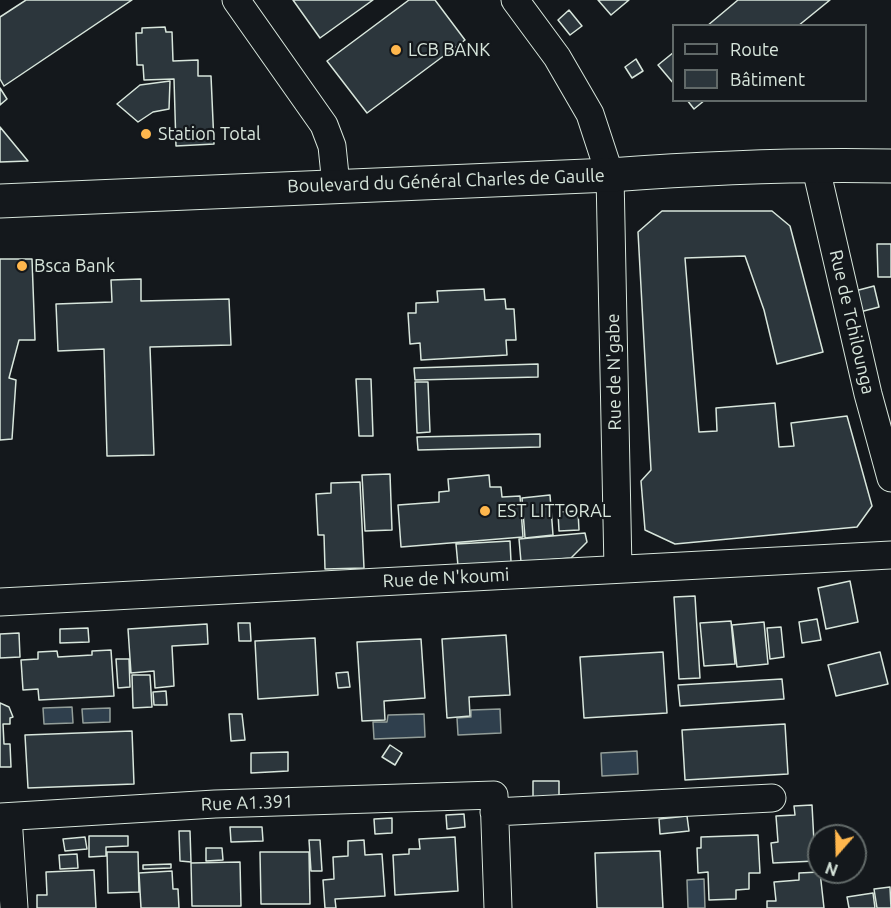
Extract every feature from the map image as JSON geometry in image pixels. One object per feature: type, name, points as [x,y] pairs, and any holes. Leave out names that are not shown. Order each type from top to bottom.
[{"type":"main road","name":"Boulevard du Général Charles de Gaulle","points":[[0,201],[815,164],[891,166]]},
{"type":"street","points":[[236,0],[324,125],[332,146],[336,185]]},
{"type":"street","name":"Rue de N'gabe","points":[[515,0],[557,57],[590,114],[610,175],[618,569]]},
{"type":"street","name":"Rue de Tchilounga","points":[[815,164],[868,394],[891,478]]},
{"type":"street","name":"Rue de N'koumi","points":[[0,602],[891,555]]},
{"type":"street","name":"Rue A1.391","points":[[4,817],[215,804],[494,803],[771,798]]},
{"type":"street","points":[[494,803],[498,908]]},
{"type":"street","points":[[4,817],[14,908]]},
{"type":"water","points":[[72,707],[73,723],[44,724],[43,708]]},
{"type":"water","points":[[110,708],[110,722],[83,723],[82,709]]},
{"type":"water","points":[[500,709],[501,733],[458,735],[457,718],[471,717],[471,710]]},
{"type":"water","points":[[424,714],[425,737],[374,739],[373,722],[387,722],[388,715]]},
{"type":"water","points":[[637,751],[638,774],[602,776],[601,753]]},
{"type":"water","points":[[704,879],[705,908],[688,908],[687,880]]},
{"type":"building","points":[[26,0],[132,0],[4,86],[0,79],[0,17]]},
{"type":"building","points":[[293,0],[373,0],[320,38]]},
{"type":"building","name":"LCB BANK","points":[[409,0],[435,0],[465,40],[367,113],[327,61]]},
{"type":"building","points":[[598,0],[629,0],[611,15]]},
{"type":"building","points":[[738,0],[830,0],[800,24],[709,24]]},
{"type":"building","points":[[569,10],[582,26],[570,35],[558,20]]},
{"type":"building","points":[[165,27],[166,32],[172,32],[173,61],[198,60],[198,76],[211,76],[214,144],[176,146],[174,79],[144,80],[143,65],[137,65],[136,33],[142,33],[142,28]]},
{"type":"building","points":[[672,54],[672,82],[658,65]]},
{"type":"building","points":[[636,59],[643,71],[632,78],[625,67]]},
{"type":"building","points":[[170,81],[169,109],[153,112],[138,122],[117,104],[140,85]]},
{"type":"building","points":[[0,88],[7,99],[0,105]]},
{"type":"building","points":[[689,102],[703,102],[694,109]]},
{"type":"building","points":[[0,127],[28,161],[0,162]]},
{"type":"building","points":[[662,211],[772,211],[790,226],[823,352],[777,364],[764,310],[745,256],[685,258],[699,432],[717,431],[716,408],[775,403],[779,447],[794,446],[791,423],[847,416],[872,506],[857,527],[675,544],[645,530],[641,481],[651,470],[638,232]]},
{"type":"building","points":[[877,244],[891,244],[891,277],[878,277]]},
{"type":"building","points":[[0,259],[32,259],[35,340],[19,340],[9,378],[16,380],[12,439],[0,440]]},
{"type":"building","points":[[141,279],[141,301],[229,299],[231,345],[150,347],[154,455],[107,456],[104,349],[58,351],[56,304],[112,302],[111,280]]},
{"type":"building","points":[[874,286],[879,307],[860,312],[855,291]]},
{"type":"building","points":[[484,289],[485,300],[505,299],[506,309],[514,309],[516,340],[506,340],[507,355],[421,360],[420,343],[410,344],[408,313],[416,313],[416,303],[438,302],[437,291]]},
{"type":"building","points":[[538,364],[538,377],[415,380],[414,368]]},
{"type":"building","points":[[356,379],[371,379],[373,436],[359,436]]},
{"type":"building","points":[[415,382],[428,382],[430,432],[417,433]]},
{"type":"building","points":[[540,434],[540,447],[418,450],[417,437]]},
{"type":"building","points":[[390,474],[392,530],[365,531],[362,475]]},
{"type":"building","points":[[489,475],[490,487],[501,487],[502,497],[520,496],[523,537],[401,547],[398,505],[439,502],[439,492],[449,491],[448,479]]},
{"type":"building","points":[[360,482],[364,568],[325,569],[324,535],[318,535],[316,494],[331,493],[331,483]]},
{"type":"building","points":[[550,495],[553,535],[525,538],[522,498]]},
{"type":"building","points":[[578,511],[579,530],[559,531],[558,512]]},
{"type":"building","points":[[585,533],[587,542],[571,558],[521,562],[519,539]]},
{"type":"building","points":[[510,541],[511,562],[458,566],[456,544]]},
{"type":"building","points":[[850,581],[858,622],[826,629],[818,588]]},
{"type":"building","points":[[695,596],[700,678],[679,679],[674,597]]},
{"type":"building","points":[[817,619],[821,640],[802,643],[799,622]]},
{"type":"building","points":[[731,621],[735,664],[704,666],[700,623]]},
{"type":"building","points":[[764,622],[768,664],[737,667],[732,625]]},
{"type":"building","points":[[238,623],[250,623],[251,641],[239,641]]},
{"type":"building","points":[[207,624],[208,644],[172,646],[174,686],[155,688],[154,671],[131,673],[128,629]]},
{"type":"building","points":[[781,627],[784,657],[770,659],[767,628]]},
{"type":"building","points":[[88,628],[89,642],[60,643],[60,629]]},
{"type":"building","points":[[19,633],[20,657],[0,658],[0,634]]},
{"type":"building","points":[[506,635],[510,695],[469,697],[470,716],[447,718],[442,639]]},
{"type":"building","points":[[315,638],[318,695],[258,699],[255,641]]},
{"type":"building","points":[[421,639],[425,698],[384,701],[385,720],[362,721],[357,642]]},
{"type":"building","points":[[111,650],[114,696],[39,700],[38,689],[23,690],[21,660],[38,659],[38,652],[57,651],[58,657],[92,655],[92,651]]},
{"type":"building","points":[[663,652],[667,713],[584,718],[580,657]]},
{"type":"building","points":[[880,652],[888,684],[836,696],[828,665]]},
{"type":"building","points":[[116,659],[129,659],[130,687],[118,688]]},
{"type":"building","points":[[348,672],[350,687],[338,688],[336,673]]},
{"type":"building","points":[[132,675],[150,675],[152,707],[133,708]]},
{"type":"building","points":[[782,679],[784,699],[680,706],[678,685]]},
{"type":"building","points":[[166,691],[167,705],[154,705],[153,692]]},
{"type":"building","points":[[0,703],[9,707],[13,717],[10,718],[10,724],[3,724],[4,744],[10,744],[11,767],[0,767]]},
{"type":"building","points":[[229,714],[242,714],[245,740],[231,741]]},
{"type":"building","points":[[785,724],[788,774],[685,780],[682,730]]},
{"type":"building","points":[[132,731],[134,784],[28,788],[25,735]]},
{"type":"building","points":[[390,745],[402,753],[395,765],[382,757]]},
{"type":"building","points":[[288,752],[288,771],[251,773],[251,753]]},
{"type":"building","points":[[533,781],[559,781],[559,803],[533,803]]},
{"type":"building","points":[[812,805],[813,824],[807,824],[807,861],[773,863],[771,843],[778,842],[776,816],[795,815],[794,806]]},
{"type":"building","points":[[464,814],[465,827],[447,829],[446,815]]},
{"type":"building","points":[[687,816],[689,831],[660,834],[659,819]]},
{"type":"building","points":[[392,818],[392,833],[375,834],[374,819]]},
{"type":"building","points":[[230,827],[262,827],[263,841],[231,842]]},
{"type":"building","points":[[179,831],[190,831],[191,862],[180,861]]},
{"type":"building","points":[[758,835],[760,873],[749,873],[749,889],[736,890],[736,899],[709,900],[708,872],[698,873],[697,848],[701,848],[701,837]]},
{"type":"building","points":[[89,836],[128,836],[128,846],[106,847],[106,856],[89,857]]},
{"type":"building","points":[[85,837],[87,849],[65,851],[63,839]]},
{"type":"building","points":[[455,837],[458,891],[395,895],[393,855],[409,854],[409,849],[420,849],[419,839]]},
{"type":"building","points":[[309,840],[320,840],[322,871],[311,871]]},
{"type":"building","points":[[364,840],[365,855],[382,854],[385,896],[335,899],[336,908],[325,908],[323,880],[334,879],[333,857],[348,856],[348,841]]},
{"type":"building","points":[[206,848],[222,848],[223,860],[206,861]]},
{"type":"building","points":[[660,851],[663,908],[597,908],[595,853]]},
{"type":"building","points":[[107,852],[138,852],[139,892],[108,893]]},
{"type":"building","points":[[260,852],[309,852],[310,904],[261,904]]},
{"type":"building","points":[[77,854],[78,868],[60,869],[59,855]]},
{"type":"building","points":[[240,862],[241,906],[192,906],[191,863]]},
{"type":"building","points":[[171,864],[171,868],[143,869],[143,865]]},
{"type":"building","points":[[94,870],[96,908],[37,908],[37,895],[47,895],[46,872]]},
{"type":"building","points":[[172,871],[173,889],[178,889],[179,908],[141,908],[139,873]]},
{"type":"building","points":[[799,873],[807,873],[807,884],[821,884],[824,908],[767,908],[767,901],[776,901],[774,882],[799,880]]},
{"type":"building","points":[[890,887],[891,908],[877,908],[874,889]]},
{"type":"building","points":[[873,893],[875,908],[849,908],[847,897]]},
{"type":"place","name":"LCB BANK","points":[[396,50]]},
{"type":"place","name":"Station Total","points":[[146,134]]},
{"type":"place","name":"Bsca Bank","points":[[22,266]]},
{"type":"place","name":"EST LITTORAL","points":[[485,511]]}]
